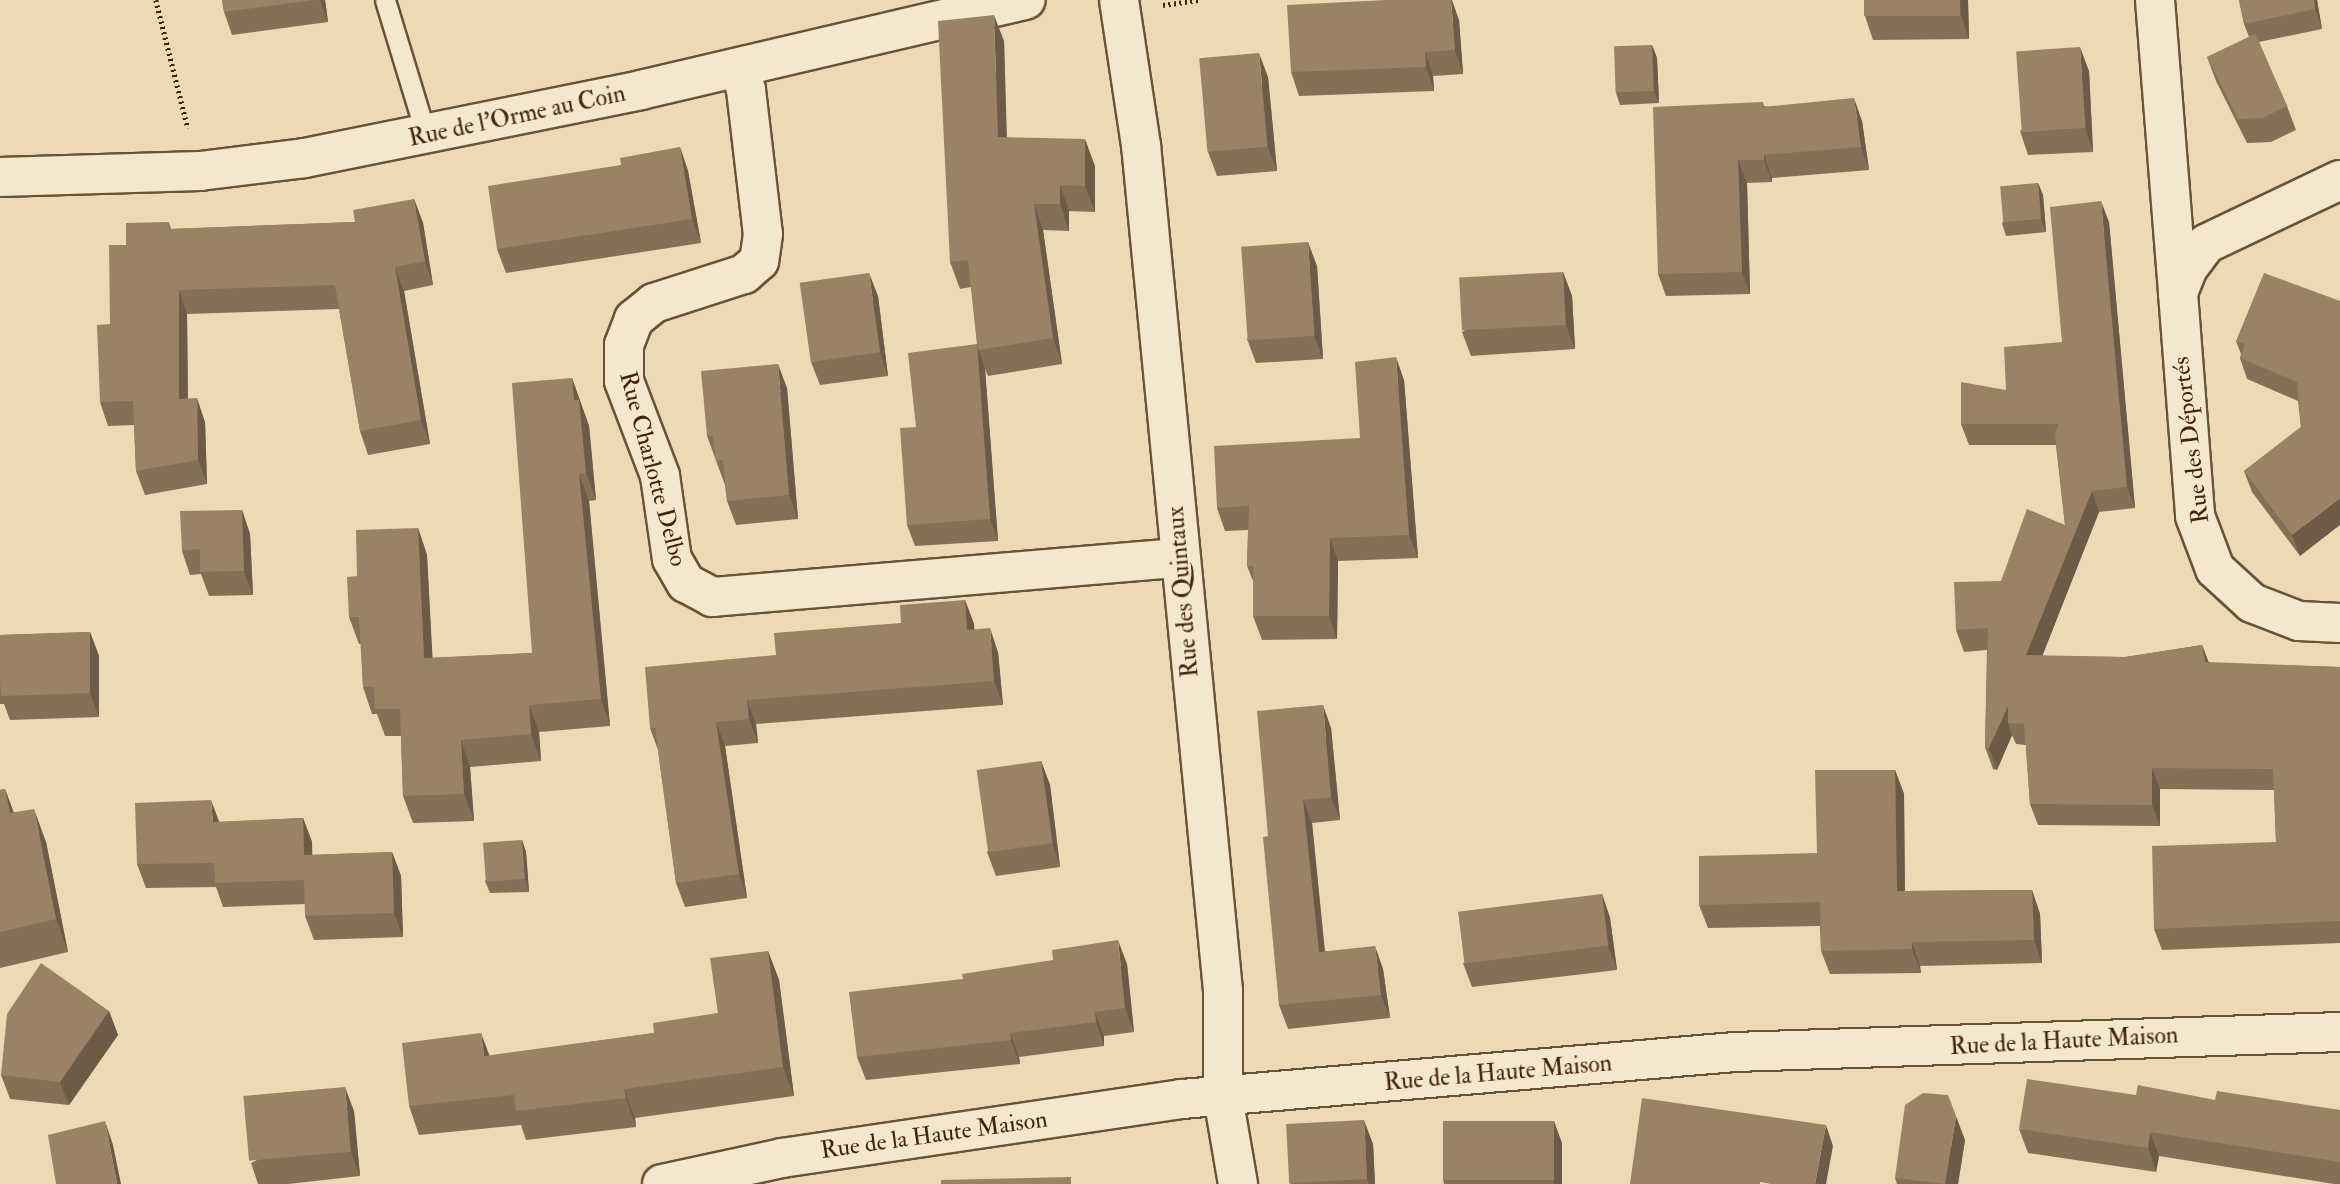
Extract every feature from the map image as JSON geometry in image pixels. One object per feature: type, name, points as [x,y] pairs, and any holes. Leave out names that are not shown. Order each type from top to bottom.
[{"type":"street","name":"Rue de l'Orme au Coin","points":[[0,177],[200,171],[304,158],[426,135],[739,68],[1026,0]]},
{"type":"street","name":"Rue des Quintaux","points":[[1119,0],[1141,145],[1223,990],[1223,1097],[1238,1184]]},
{"type":"street","name":"Rue des Déportés","points":[[2155,0],[2195,516],[2215,569],[2252,603],[2299,621],[2340,623]]},
{"type":"street","name":"Rue Charlotte Delbo","points":[[739,68],[746,90],[763,234],[759,261],[744,274],[654,303],[634,319],[624,345],[624,381],[660,476],[672,559],[686,583],[712,597],[1179,558]]},
{"type":"street","name":"Rue des Déportés","points":[[2178,293],[2188,268],[2206,244],[2340,180]]},
{"type":"street","name":"Rue de la Haute Maison","points":[[662,1184],[782,1158],[1182,1099],[1735,1052],[2340,1032]]},
{"type":"lane","points":[[385,0],[426,135]]},
{"type":"path","points":[[156,0],[200,171]]},
{"type":"building","points":[[222,0],[314,0],[224,12]]},
{"type":"building","points":[[1451,0],[1455,50],[1425,52],[1426,67],[1291,72],[1287,5]]},
{"type":"building","points":[[1864,0],[1960,0],[1960,16],[1864,16]]},
{"type":"building","points":[[2239,0],[2314,0],[2315,9],[2244,24]]},
{"type":"building","points":[[994,15],[998,137],[1085,139],[1085,186],[1060,185],[1060,204],[1034,204],[1053,338],[978,350],[968,260],[950,262],[938,21]]},
{"type":"building","points":[[2255,34],[2287,106],[2263,118],[2238,119],[2207,57]]},
{"type":"building","points":[[1652,45],[1654,91],[1616,92],[1614,46]]},
{"type":"building","points":[[2080,47],[2086,128],[2022,132],[2016,51]]},
{"type":"building","points":[[1259,53],[1267,147],[1207,152],[1199,58]]},
{"type":"building","points":[[1854,98],[1861,147],[1764,155],[1764,160],[1738,160],[1742,272],[1658,274],[1653,107],[1763,102],[1763,107]]},
{"type":"building","points":[[680,147],[692,219],[497,249],[488,186],[621,165],[620,158]]},
{"type":"building","points":[[2038,183],[2041,219],[2003,222],[2000,186]]},
{"type":"building","points":[[414,199],[425,261],[395,267],[421,420],[360,431],[335,285],[179,290],[179,399],[197,398],[198,460],[136,471],[133,401],[100,402],[97,325],[110,324],[109,245],[126,245],[126,223],[169,222],[169,229],[355,222],[353,210]]},
{"type":"building","points":[[2101,201],[2127,487],[2092,491],[2026,655],[2125,657],[2202,645],[2205,662],[2340,667],[2340,921],[2154,929],[2152,846],[2276,842],[2273,769],[2152,768],[2152,805],[2030,804],[2024,724],[2008,723],[2008,706],[1989,748],[1985,747],[1988,628],[1956,630],[1954,582],[2001,581],[2027,509],[2065,525],[2055,434],[2059,424],[1961,424],[1961,382],[2006,390],[2004,347],[2062,342],[2050,207]]},
{"type":"building","points":[[1308,242],[1315,336],[1248,340],[1241,247]]},
{"type":"building","points":[[1563,272],[1566,325],[1462,330],[1459,277]]},
{"type":"building","points":[[869,273],[880,352],[811,362],[800,283]]},
{"type":"building","points":[[2264,273],[2340,301],[2340,498],[2292,535],[2244,471],[2301,427],[2297,382],[2240,358],[2245,344],[2236,341]]},
{"type":"building","points":[[977,344],[990,519],[907,525],[900,428],[916,427],[908,353]]},
{"type":"building","points":[[1396,357],[1409,535],[1330,538],[1329,616],[1253,616],[1253,566],[1247,566],[1249,506],[1217,508],[1214,446],[1360,438],[1355,362]]},
{"type":"building","points":[[778,364],[789,495],[727,501],[723,460],[716,461],[713,436],[707,436],[701,371]]},
{"type":"building","points":[[572,378],[574,400],[579,400],[586,473],[579,474],[601,699],[529,705],[531,734],[461,740],[464,794],[403,796],[400,709],[375,709],[374,687],[363,687],[359,617],[349,617],[347,577],[357,576],[356,530],[418,528],[424,658],[532,653],[512,383]]},
{"type":"building","points":[[242,510],[244,571],[200,572],[200,549],[182,551],[180,511]]},
{"type":"building","points":[[965,600],[967,630],[990,628],[994,681],[747,700],[749,719],[716,722],[739,874],[676,883],[655,728],[650,728],[645,667],[776,655],[774,633],[901,623],[900,605]]},
{"type":"building","points":[[90,632],[90,693],[1,696],[0,635]]},
{"type":"building","points":[[1323,705],[1331,797],[1303,800],[1319,952],[1375,946],[1381,995],[1279,1005],[1263,837],[1268,836],[1257,711]]},
{"type":"building","points":[[1041,761],[1053,843],[988,852],[977,770]]},
{"type":"building","points":[[1815,770],[1895,770],[1897,891],[2032,890],[2034,940],[1912,942],[1912,949],[1821,951],[1820,902],[1699,905],[1699,856],[1817,853]]},
{"type":"building","points":[[5,789],[10,813],[34,809],[56,919],[0,932],[0,790]]},
{"type":"building","points":[[211,800],[213,822],[303,818],[304,855],[392,852],[394,913],[305,916],[304,880],[215,883],[214,863],[137,864],[135,803]]},
{"type":"building","points":[[522,840],[525,879],[486,882],[483,843]]},
{"type":"building","points":[[1602,894],[1608,946],[1464,963],[1458,912]]},
{"type":"building","points":[[1118,940],[1125,1008],[1095,1012],[1096,1022],[1010,1033],[1011,1040],[857,1057],[849,992],[963,979],[962,974],[1053,960],[1052,950]]},
{"type":"building","points":[[768,951],[783,1067],[624,1089],[626,1098],[516,1111],[514,1095],[409,1106],[402,1043],[481,1033],[484,1056],[654,1033],[653,1023],[718,1013],[710,958]]},
{"type":"building","points":[[41,963],[109,1011],[60,1082],[1,1075],[7,1014]]},
{"type":"building","points":[[2027,1079],[2136,1095],[2138,1085],[2215,1100],[2217,1091],[2340,1110],[2340,1162],[2150,1132],[2148,1148],[2019,1129]]},
{"type":"building","points":[[345,1087],[351,1152],[249,1161],[243,1096]]},
{"type":"building","points":[[1923,1093],[1948,1095],[1956,1116],[1945,1184],[1895,1178],[1905,1105]]},
{"type":"building","points":[[1642,1098],[1826,1125],[1815,1184],[1630,1184]]},
{"type":"building","points":[[1364,1120],[1367,1179],[1289,1183],[1286,1124]]},
{"type":"building","points":[[105,1121],[117,1184],[56,1184],[48,1135]]},
{"type":"building","points":[[1443,1121],[1554,1121],[1554,1180],[1443,1180]]},
{"type":"building","points":[[1071,1177],[1071,1184],[941,1184],[941,1180]]}]
